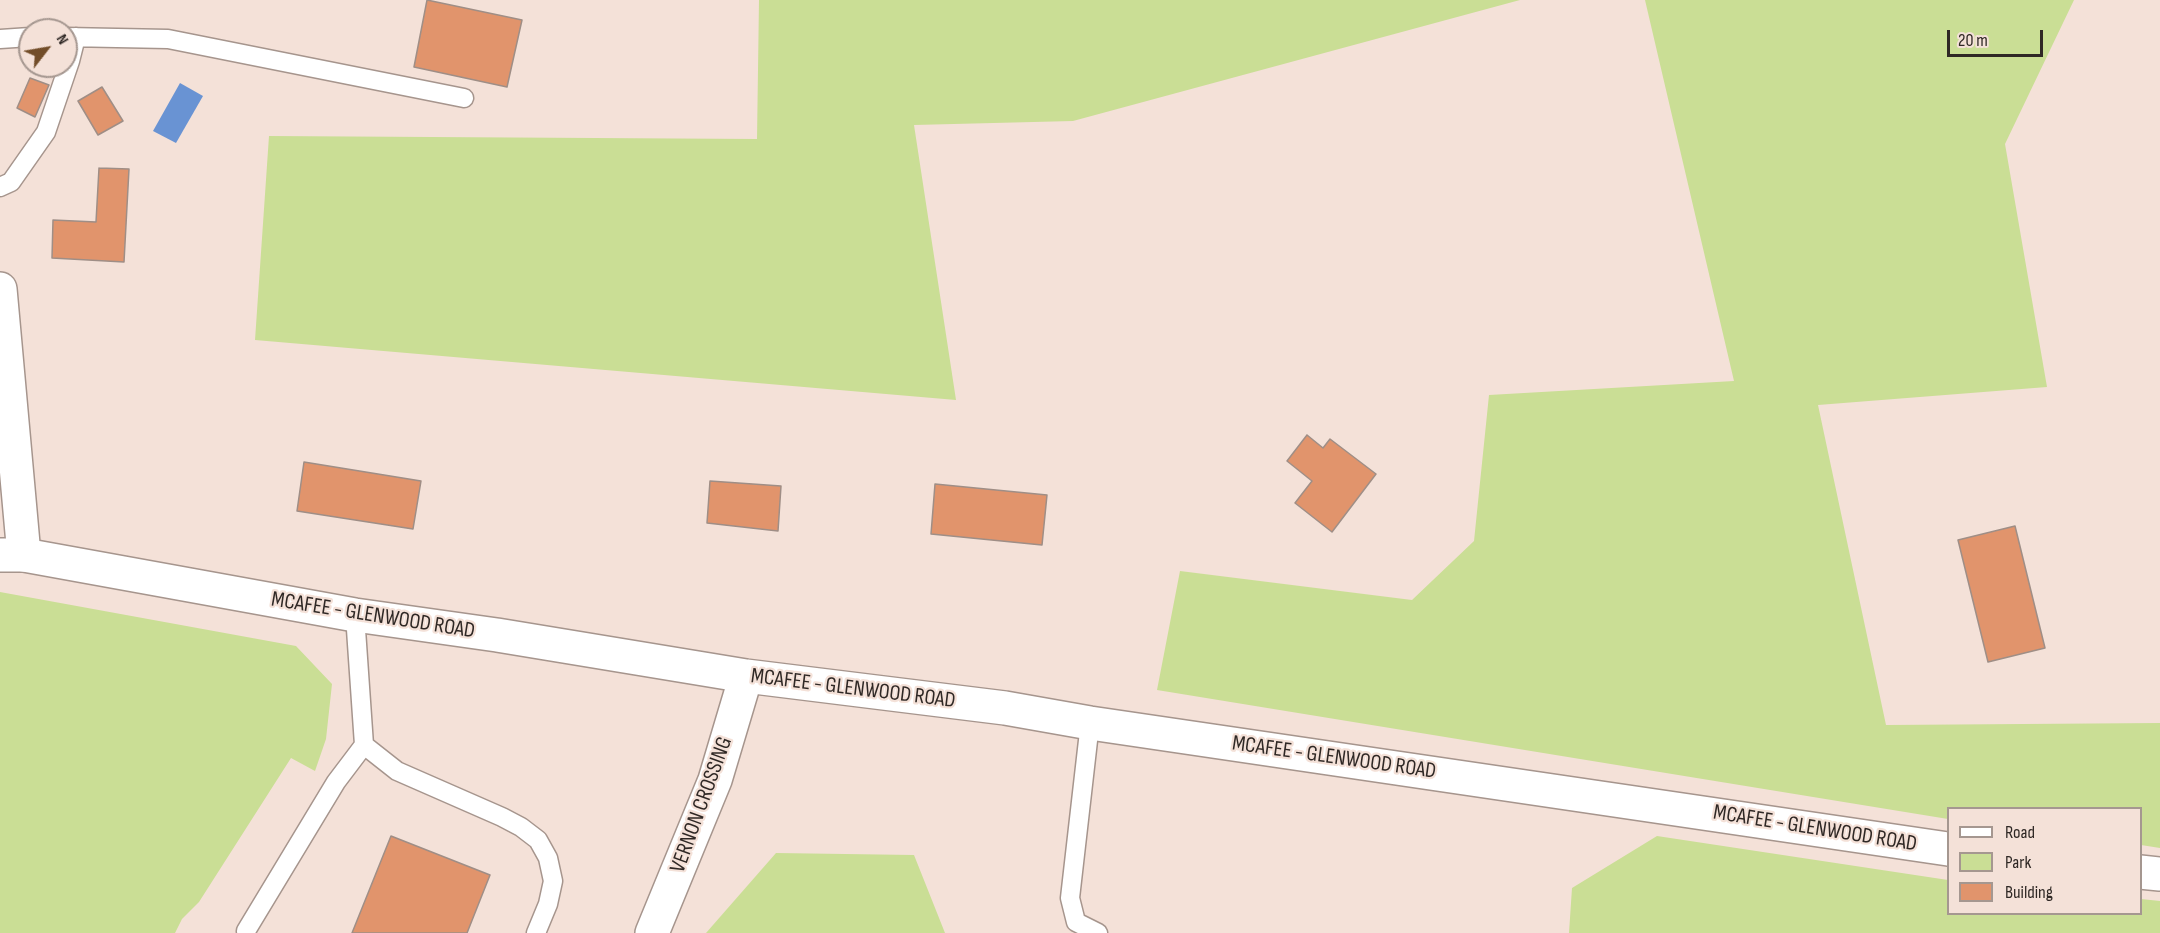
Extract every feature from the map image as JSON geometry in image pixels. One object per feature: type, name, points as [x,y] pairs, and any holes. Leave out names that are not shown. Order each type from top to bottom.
[{"type":"street","name":"MCAFEE - GLENWOOD ROAD","points":[[0,289],[12,555],[355,615],[497,635],[746,676],[957,701],[1090,723],[1947,849]]},
{"type":"street","name":"VERNON CROSSING","points":[[652,933],[714,780],[746,676]]},
{"type":"street","points":[[2142,872],[2160,874]]},
{"type":"lane","points":[[78,37],[168,39],[464,98]]},
{"type":"lane","points":[[0,39],[18,38]]},
{"type":"lane","points":[[0,188],[11,182],[46,132],[64,78]]},
{"type":"lane","points":[[246,931],[336,782],[364,745],[355,615]]},
{"type":"lane","points":[[1090,723],[1070,898],[1076,922],[1098,933]]},
{"type":"lane","points":[[364,745],[397,771],[502,817],[521,827],[538,840],[548,858],[553,881],[548,904],[536,933]]},
{"type":"green space","points":[[759,0],[1520,0],[1073,121],[914,125],[956,400],[255,340],[269,136],[757,139]]},
{"type":"green space","points":[[1645,0],[2074,0],[2005,144],[2047,387],[1818,405],[1886,725],[2160,723],[2160,848],[2142,845],[2142,807],[1947,807],[1947,819],[1157,690],[1180,571],[1412,600],[1474,541],[1489,395],[1734,381]]},
{"type":"green space","points":[[0,592],[296,646],[332,684],[326,739],[315,771],[291,758],[199,902],[182,919],[175,933],[0,933]]},
{"type":"green space","points":[[1657,836],[1947,880],[1947,915],[2142,915],[2142,899],[2160,901],[2160,933],[1569,933],[1572,888]]},
{"type":"green space","points":[[776,853],[914,855],[945,933],[706,933]]},
{"type":"water","points":[[180,83],[203,96],[176,143],[153,131]]},
{"type":"building","points":[[427,0],[522,20],[507,87],[414,67]]},
{"type":"building","points":[[30,78],[49,85],[35,117],[17,108]]},
{"type":"building","points":[[102,87],[123,121],[98,135],[78,101]]},
{"type":"building","points":[[99,168],[129,169],[124,262],[52,258],[53,220],[96,222]]},
{"type":"building","points":[[1307,435],[1323,448],[1330,439],[1376,474],[1332,532],[1295,503],[1312,481],[1287,461]]},
{"type":"building","points":[[304,462],[421,481],[413,529],[297,511]]},
{"type":"building","points":[[710,481],[781,486],[778,531],[707,523]]},
{"type":"building","points":[[935,484],[1047,495],[1042,545],[931,534]]},
{"type":"building","points":[[2015,526],[2045,648],[1988,662],[1958,540]]},
{"type":"building","points":[[391,836],[490,875],[467,933],[352,933]]}]
